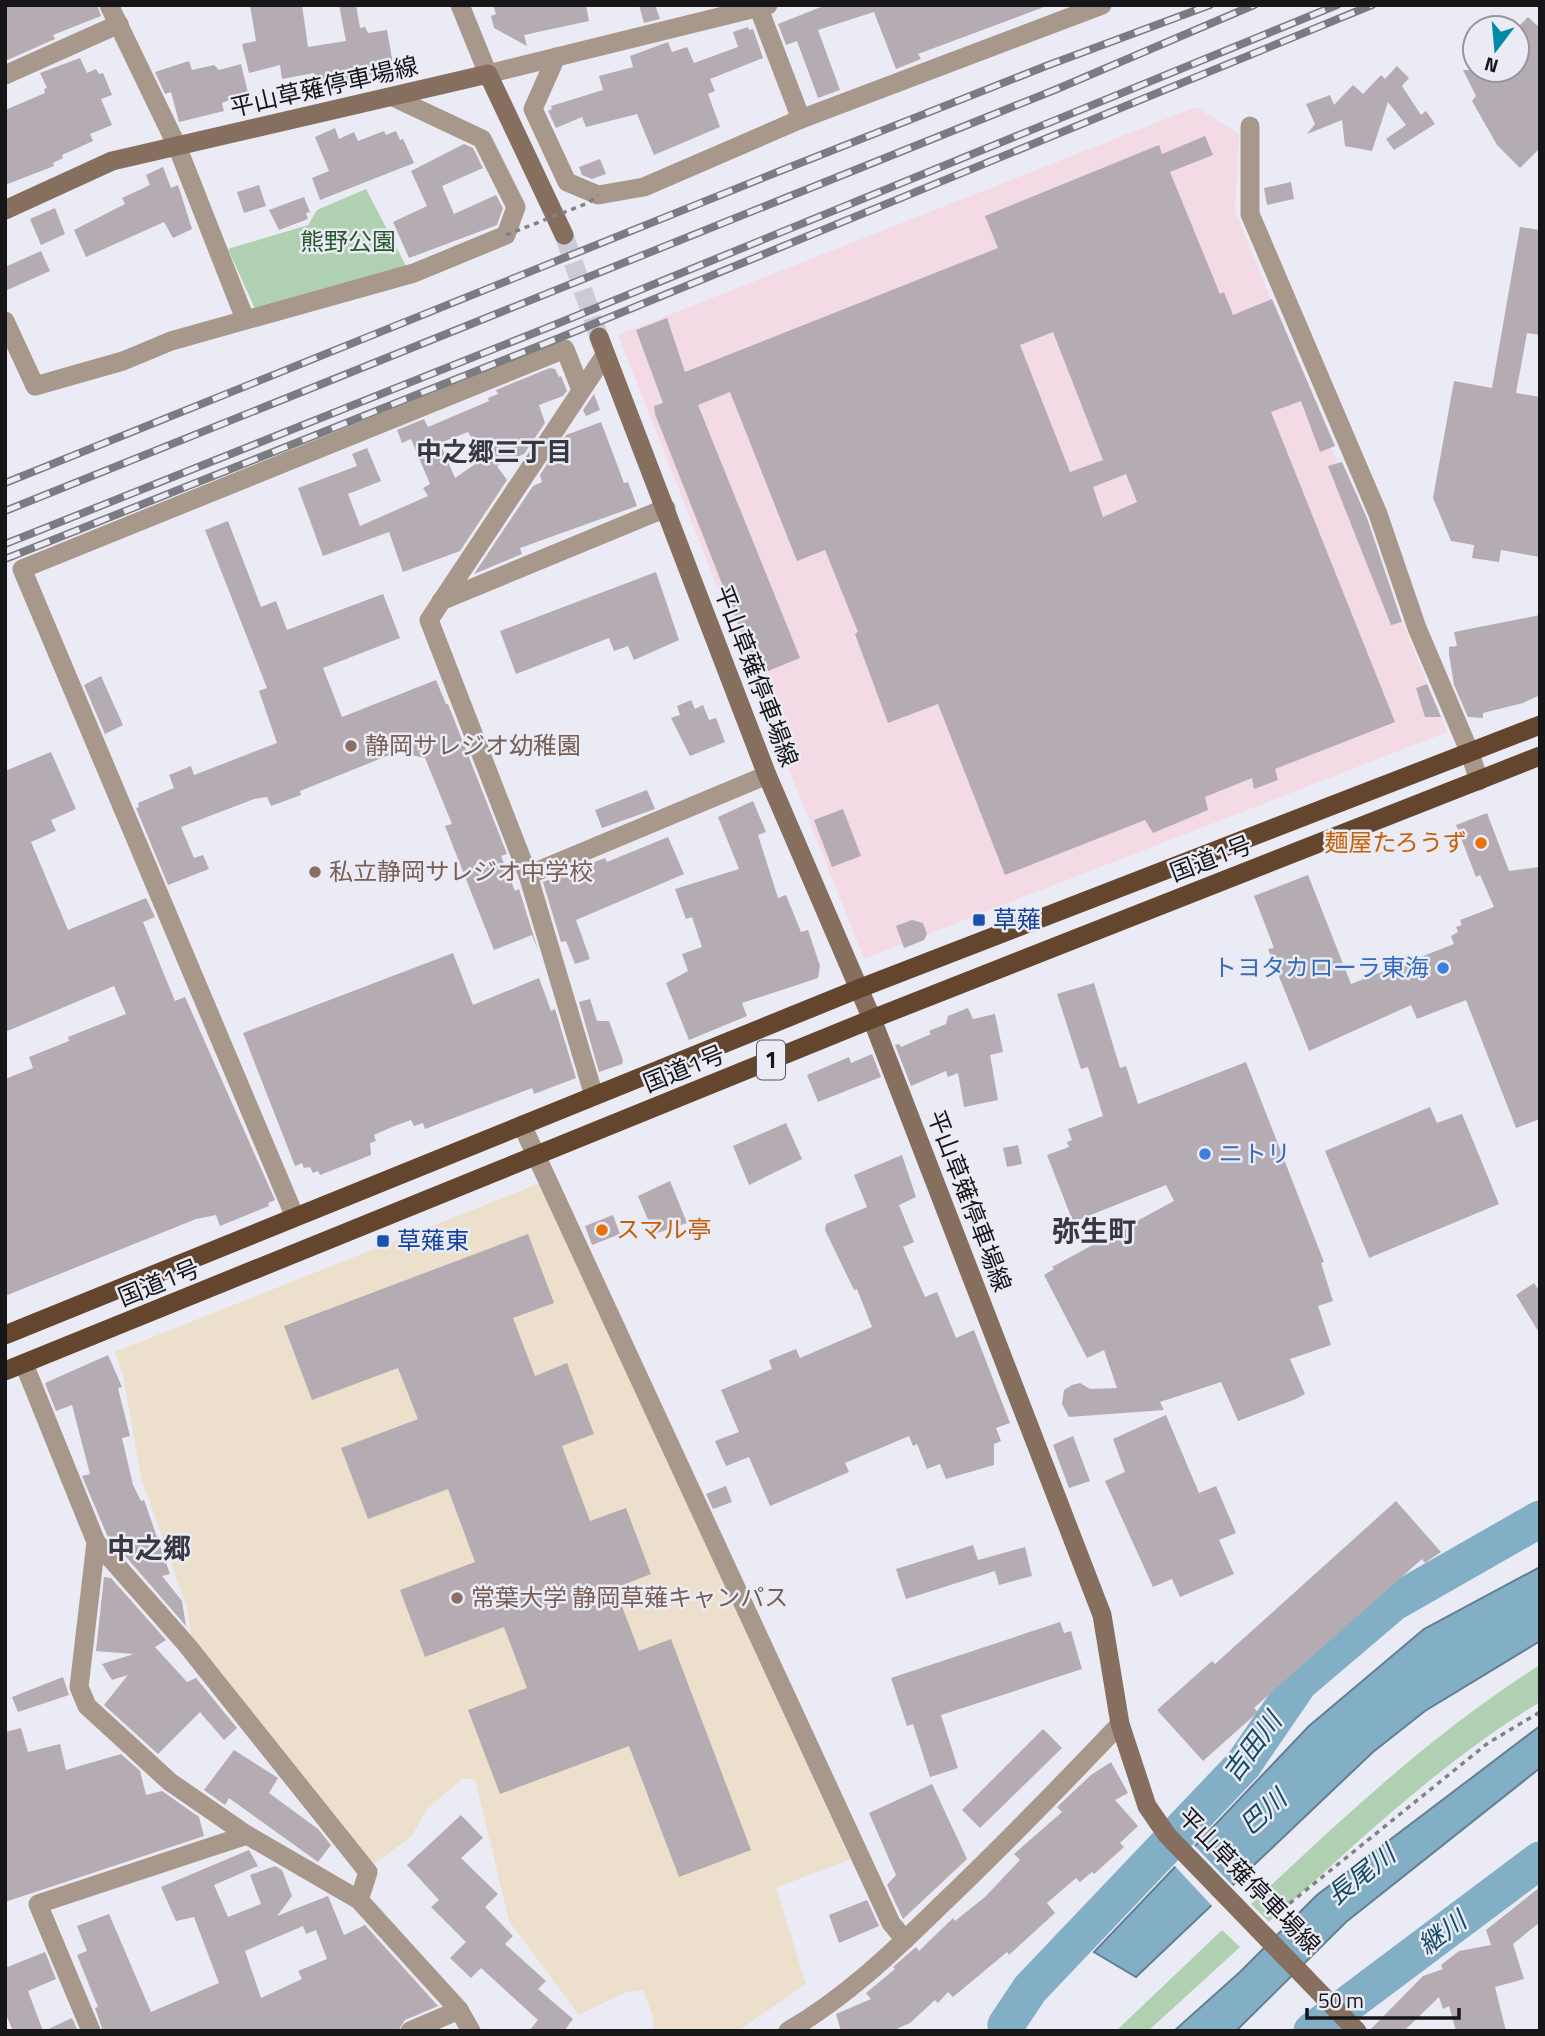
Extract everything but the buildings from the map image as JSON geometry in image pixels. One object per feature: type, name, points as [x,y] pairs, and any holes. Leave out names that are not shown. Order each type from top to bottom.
[{"type":"highway","name":"国道1号","points":[[5,1335],[858,989],[1540,725]]},
{"type":"highway","name":"国道1号","points":[[5,1371],[872,1019],[1540,756]]},
{"type":"main road","name":"平山草薙停車場線","points":[[5,210],[112,161],[395,98],[488,74]]},
{"type":"main road","points":[[488,74],[564,235]]},
{"type":"main road","name":"平山草薙停車場線","points":[[602,346],[767,775],[872,1019],[1102,1615],[1120,1724],[1147,1806],[1167,1835],[1352,2026]]},
{"type":"street","points":[[109,5],[177,146],[245,319]]},
{"type":"street","points":[[460,5],[488,74],[764,7],[801,120]]},
{"type":"street","points":[[556,57],[533,109],[567,182],[598,195],[644,187],[801,120],[1102,5]]},
{"type":"street","points":[[5,75],[119,24]]},
{"type":"street","points":[[5,321],[35,386],[123,361],[171,341],[414,273],[506,235],[516,207],[482,139],[395,98]]},
{"type":"street","points":[[1250,126],[1250,214],[1378,514],[1417,628],[1471,753],[1479,781]]},
{"type":"street","points":[[594,1096],[528,875],[429,620],[581,390],[602,346]]},
{"type":"street","points":[[295,1217],[22,569],[565,349],[581,390]]},
{"type":"street","points":[[441,601],[666,508]]},
{"type":"street","points":[[528,875],[767,775]]},
{"type":"street","points":[[522,1125],[891,1923],[905,1940]]},
{"type":"street","points":[[24,1364],[96,1542],[186,1644],[368,1872],[359,1900]]},
{"type":"street","points":[[96,1542],[79,1688],[86,1706],[170,1782],[247,1835],[359,1900],[459,2011],[471,2031]]},
{"type":"street","points":[[788,2031],[828,2007],[905,1940],[997,1852],[1120,1724]]},
{"type":"street","points":[[91,2031],[38,1903],[247,1835]]},
{"type":"street","points":[[410,2031],[459,2011]]},
{"type":"path","points":[[506,235],[588,203],[598,195]]},
{"type":"path","points":[[1262,1932],[1488,1743],[1540,1712]]},
{"type":"shaded area","points":[[1196,107],[1239,134],[1235,211],[1447,732],[864,959],[618,335]]},
{"type":"shaded area","name":"常葉大学 静岡草薙キャンパス","points":[[540,1183],[850,1859],[776,1888],[806,1984],[738,2031],[654,2031],[652,2014],[643,1990],[624,1993],[579,2015],[509,1921],[475,1779],[462,1779],[427,1809],[411,1837],[372,1865],[193,1647],[187,1608],[141,1477],[123,1375],[115,1352]]},
{"type":"green space","name":"熊野公園","points":[[366,189],[406,266],[256,311],[228,249],[308,225],[317,210]]},
{"type":"green space","points":[[1540,1665],[1540,1702],[1467,1751],[1433,1778],[1366,1834],[1269,1922],[1251,1904],[1425,1748],[1500,1691]]},
{"type":"green space","points":[[1222,1930],[1240,1947],[1148,2031],[1116,2031]]},
{"type":"water","name":"巴川","points":[[1540,1567],[1540,1641],[1425,1711],[1373,1752],[1136,1977],[1094,1952],[1309,1726],[1424,1629]]},
{"type":"water","name":"長尾川","points":[[1540,1726],[1540,1768],[1346,1922],[1236,2031],[1174,2031],[1240,1972],[1317,1895]]},
{"type":"pier","points":[[1191,1842],[1235,1888],[1214,1908],[1172,1863]]},
{"type":"waterway","name":"吉田川","points":[[1006,2025],[1030,1989],[1243,1765],[1299,1683],[1393,1603],[1540,1519]]},
{"type":"waterway","name":"継川","points":[[1312,2031],[1540,1860]]},
{"type":"tunnel","points":[[564,235],[599,337]]},
{"type":"railway","points":[[5,483],[780,171],[1046,66],[1210,5]]},
{"type":"railway","points":[[5,511],[1057,89],[1254,5]]},
{"type":"railway","points":[[5,544],[559,323],[1337,5]]},
{"type":"railway","points":[[5,559],[564,336],[1372,5]]},
{"type":"place","name":"静岡サレジオ幼稚園","points":[[351,746]]},
{"type":"place","name":"麺屋たろうず","points":[[1481,843]]},
{"type":"place","name":"私立静岡サレジオ中学校","points":[[315,872]]},
{"type":"place","name":"草薙","points":[[979,920]]},
{"type":"place","name":"トヨタカローラ東海","points":[[1443,968]]},
{"type":"place","name":"ニトリ","points":[[1205,1154]]},
{"type":"place","name":"スマル亭","points":[[602,1230]]},
{"type":"place","name":"草薙東","points":[[383,1241]]},
{"type":"place","name":"常葉大学 静岡草薙キャンパス","points":[[457,1598]]},
{"type":"district","name":"中之郷三丁目","points":[[494,452]]},
{"type":"district","name":"弥生町","points":[[1094,1231]]},
{"type":"district","name":"中之郷","points":[[149,1548]]}]
